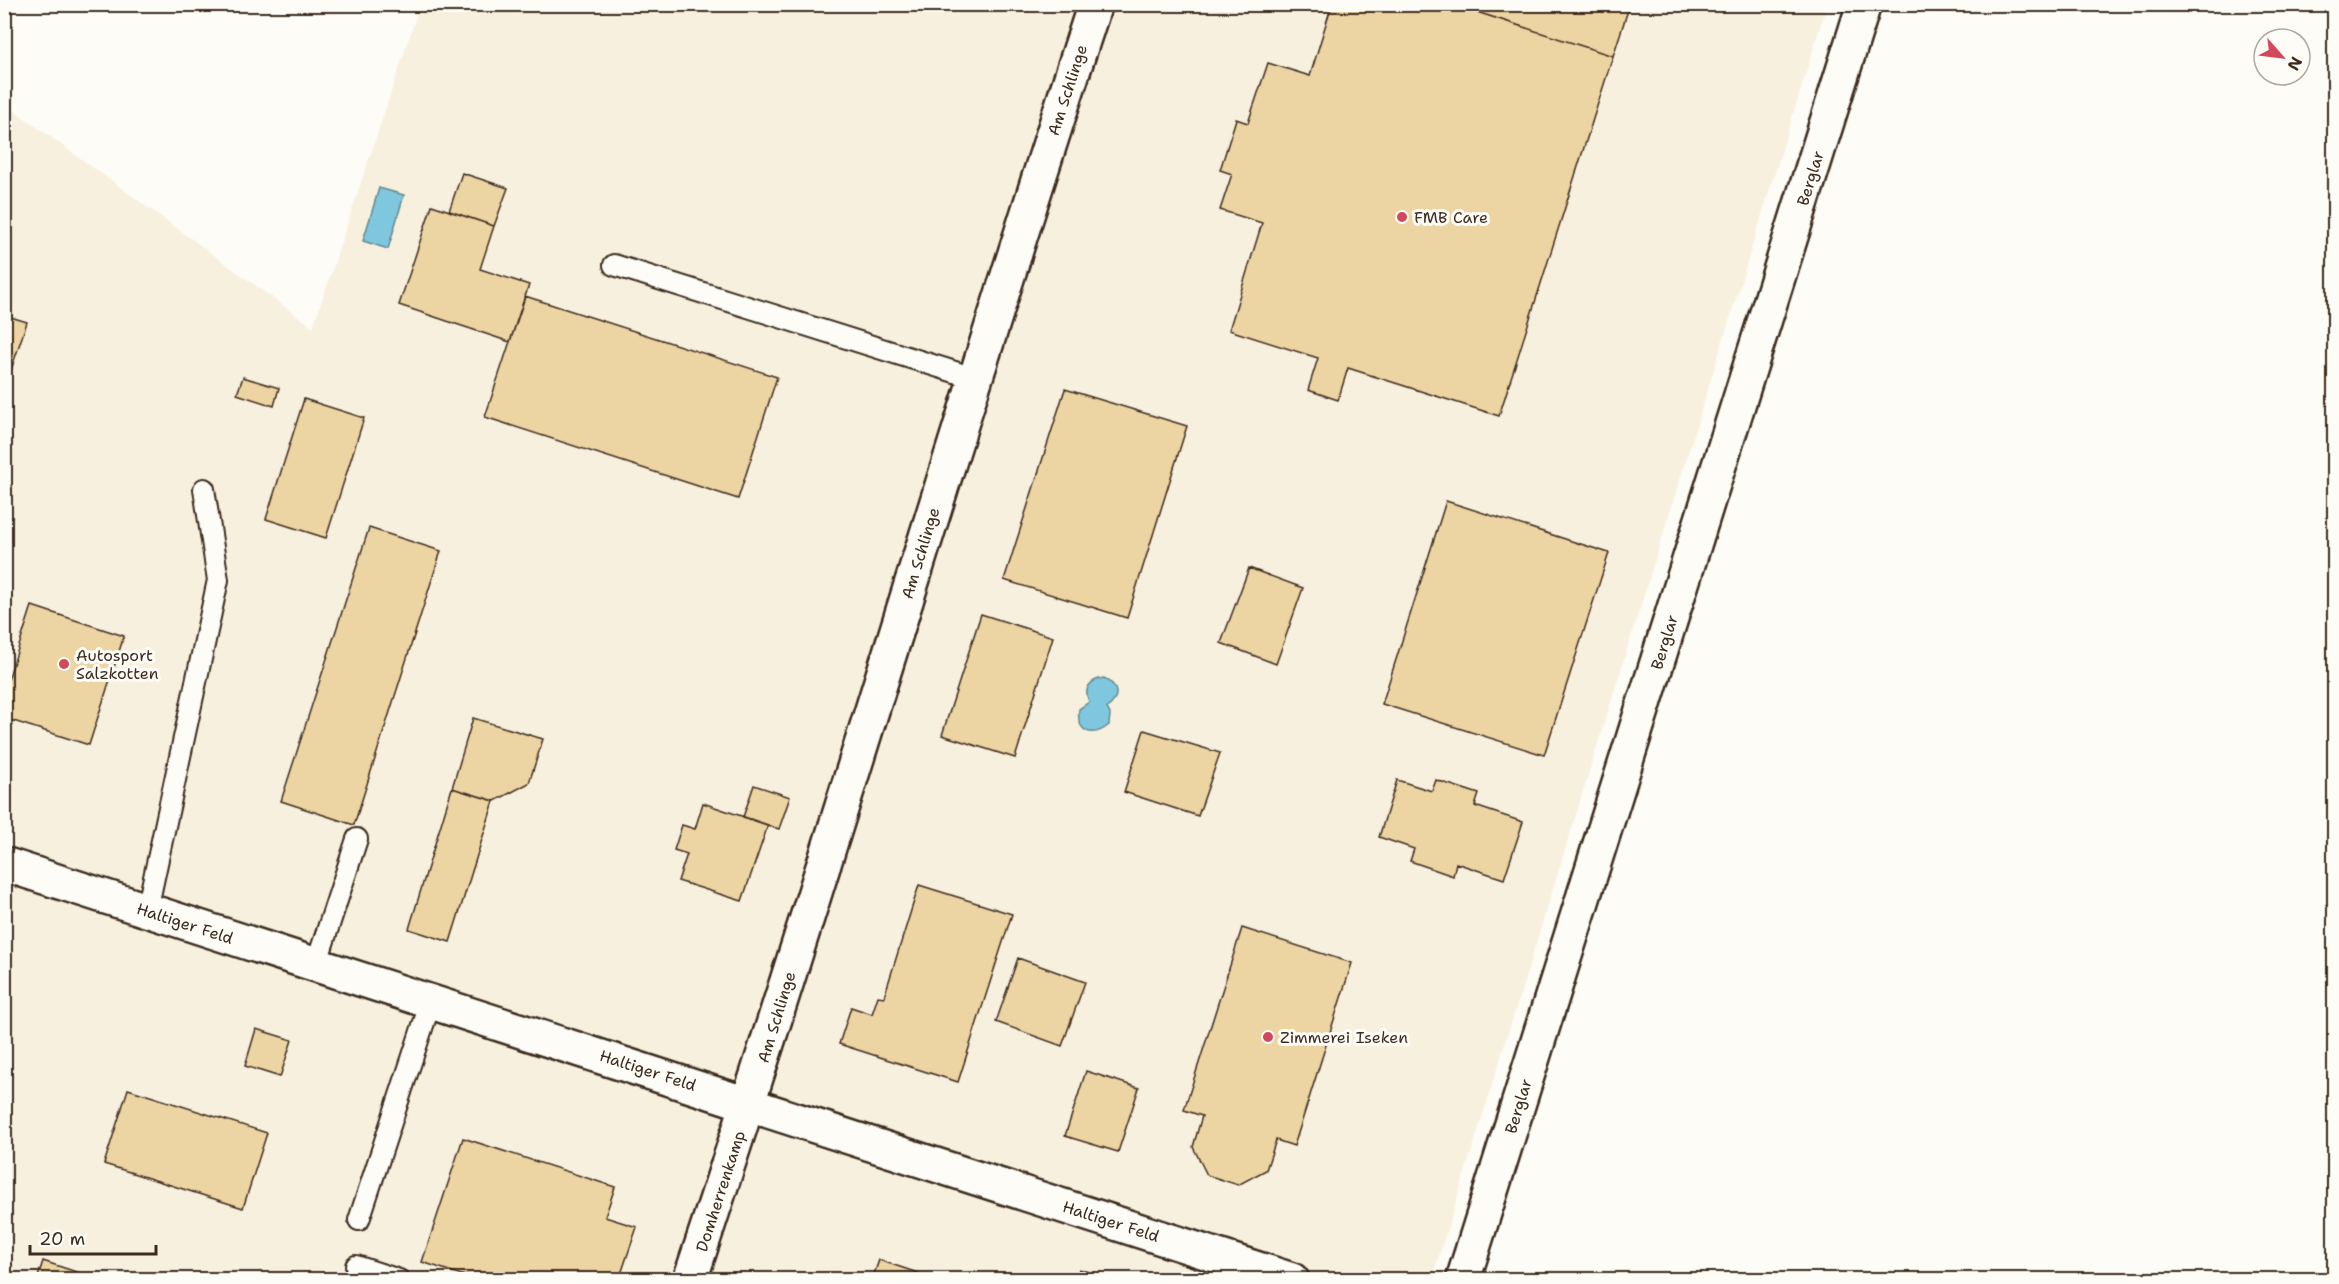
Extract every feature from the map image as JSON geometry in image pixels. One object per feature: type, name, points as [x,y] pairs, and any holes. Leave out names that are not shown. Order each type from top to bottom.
[{"type":"street","name":"Am Schlinge","points":[[749,1102],[974,378],[1095,4]]},
{"type":"street","name":"Berglar","points":[[1463,1280],[1864,4]]},
{"type":"street","name":"Haltiger Feld","points":[[4,864],[749,1102],[1292,1280]]},
{"type":"street","name":"Domherrenkamp","points":[[690,1280],[749,1102]]},
{"type":"lane","points":[[614,265],[974,378]]},
{"type":"lane","points":[[147,910],[218,580],[204,489]]},
{"type":"lane","points":[[316,965],[357,839]]},
{"type":"lane","points":[[359,1220],[431,1001]]},
{"type":"lane","points":[[356,1266],[399,1280]]},
{"type":"shaded area","points":[[420,5],[1827,5],[1432,1279],[5,1279],[4,103],[313,327]]},
{"type":"water","points":[[379,188],[404,195],[388,249],[363,241]]},
{"type":"water","points":[[1104,678],[1113,685],[1116,692],[1114,700],[1107,708],[1110,714],[1109,725],[1097,732],[1086,731],[1080,723],[1079,709],[1089,702],[1087,689],[1089,686]]},
{"type":"building","name":"FMB Care","points":[[1332,4],[1452,4],[1613,56],[1499,416],[1348,368],[1338,400],[1308,390],[1318,358],[1229,330],[1262,223],[1220,210],[1232,174],[1220,170],[1236,119],[1248,123],[1268,63],[1310,76]]},
{"type":"building","points":[[1452,4],[1630,4],[1613,56]]},
{"type":"building","points":[[462,173],[508,188],[494,226],[449,211]]},
{"type":"building","points":[[432,205],[494,226],[480,269],[529,285],[510,342],[399,305]]},
{"type":"building","points":[[525,296],[777,377],[738,499],[485,417]]},
{"type":"building","points":[[4,315],[27,322],[4,391]]},
{"type":"building","points":[[243,377],[279,388],[274,406],[237,394]]},
{"type":"building","points":[[1065,389],[1187,426],[1127,618],[1004,580]]},
{"type":"building","points":[[304,399],[364,418],[326,538],[266,519]]},
{"type":"building","points":[[1446,501],[1609,553],[1544,755],[1382,704]]},
{"type":"building","points":[[369,528],[441,551],[354,825],[281,801]]},
{"type":"building","points":[[1249,568],[1303,588],[1276,664],[1221,643]]},
{"type":"building","name":"Autosport Salzkotten","points":[[32,606],[124,636],[89,745],[4,718],[4,692]]},
{"type":"building","points":[[981,614],[1053,637],[1015,758],[942,735]]},
{"type":"building","points":[[473,718],[543,739],[529,783],[495,801],[452,788]]},
{"type":"building","points":[[1144,730],[1220,753],[1198,816],[1124,792]]},
{"type":"building","points":[[1397,780],[1432,791],[1436,780],[1479,794],[1475,806],[1523,822],[1504,879],[1456,863],[1453,876],[1410,861],[1414,849],[1379,837]]},
{"type":"building","points":[[754,785],[790,797],[779,829],[743,817]]},
{"type":"building","points":[[452,788],[494,801],[450,942],[409,929]]},
{"type":"building","points":[[703,803],[768,825],[742,901],[678,881],[687,854],[674,850],[682,825],[695,829]]},
{"type":"building","points":[[919,885],[1012,914],[958,1082],[839,1044],[851,1007],[872,1014],[878,996],[884,997]]},
{"type":"building","name":"Zimmerei Iseken","points":[[1242,928],[1352,963],[1294,1146],[1276,1140],[1266,1170],[1238,1185],[1207,1175],[1193,1147],[1202,1116],[1184,1110]]},
{"type":"building","points":[[1018,958],[1085,982],[1062,1046],[996,1022]]},
{"type":"building","points":[[256,1029],[292,1040],[280,1077],[245,1066]]},
{"type":"building","points":[[1086,1071],[1139,1088],[1118,1152],[1065,1136]]},
{"type":"building","points":[[128,1089],[267,1133],[243,1208],[104,1164]]},
{"type":"building","points":[[463,1138],[615,1187],[605,1217],[637,1227],[619,1280],[477,1280],[422,1262]]},
{"type":"building","points":[[879,1260],[939,1280],[872,1280]]},
{"type":"building","points":[[43,1261],[101,1280],[37,1280]]},
{"type":"building","points":[[1079,1269],[1112,1280],[1076,1280]]},
{"type":"place","name":"FMB Care","points":[[1402,217]]},
{"type":"place","name":"Autosport Salzkotten","points":[[64,664]]},
{"type":"place","name":"Zimmerei Iseken","points":[[1268,1037]]}]
